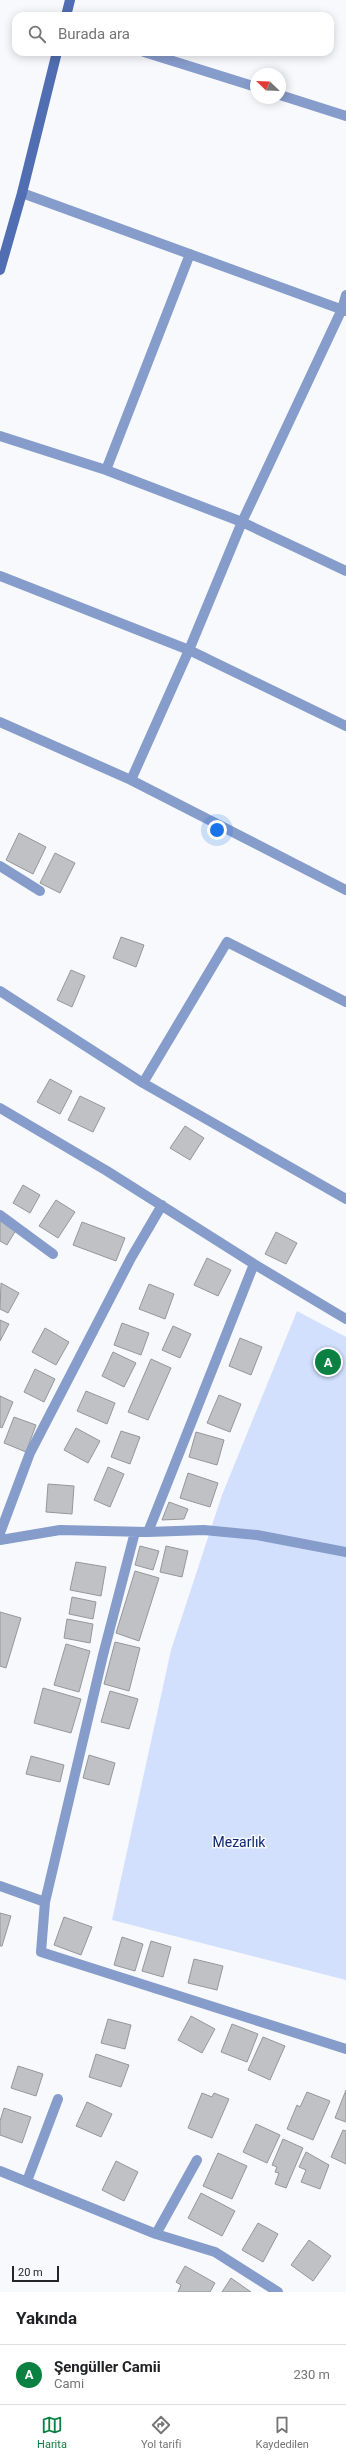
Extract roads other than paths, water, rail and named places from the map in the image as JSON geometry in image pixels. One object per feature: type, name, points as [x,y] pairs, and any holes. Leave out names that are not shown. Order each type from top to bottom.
[{"type":"main road","points":[[67,12],[70,0]]},
{"type":"main road","points":[[0,270],[22,193],[56,56]]},
{"type":"street","points":[[156,56],[250,86]]},
{"type":"street","points":[[286,97],[346,116]]},
{"type":"street","points":[[22,193],[344,310]]},
{"type":"street","points":[[106,470],[190,254]]},
{"type":"street","points":[[131,780],[189,650],[242,522],[344,310],[346,295]]},
{"type":"street","points":[[0,436],[106,470],[242,522],[346,571]]},
{"type":"street","points":[[0,576],[189,650],[346,726]]},
{"type":"street","points":[[0,722],[131,780],[346,890]]},
{"type":"street","points":[[0,866],[40,891]]},
{"type":"street","points":[[143,1084],[227,942],[345,1000]]},
{"type":"street","points":[[0,991],[143,1084],[346,1199]]},
{"type":"street","points":[[0,1108],[162,1205],[254,1264],[346,1319]]},
{"type":"street","points":[[0,1533],[30,1452],[132,1258],[162,1205]]},
{"type":"street","points":[[0,1215],[53,1254]]},
{"type":"street","points":[[148,1532],[254,1264]]},
{"type":"street","points":[[0,1540],[60,1530],[148,1532],[204,1530],[250,1534],[346,1552]]},
{"type":"street","points":[[135,1532],[103,1655],[45,1902],[41,1952],[346,2049]]},
{"type":"street","points":[[0,1886],[45,1902]]},
{"type":"street","points":[[27,2181],[58,2099]]},
{"type":"street","points":[[156,2234],[197,2160]]},
{"type":"street","points":[[0,2171],[156,2234],[215,2252],[278,2292]]},
{"type":"place","name":"Şengüller Camii","points":[[328,1362]]},
{"type":"park label","name":"Mezarlık","points":[[239,1842]]}]
